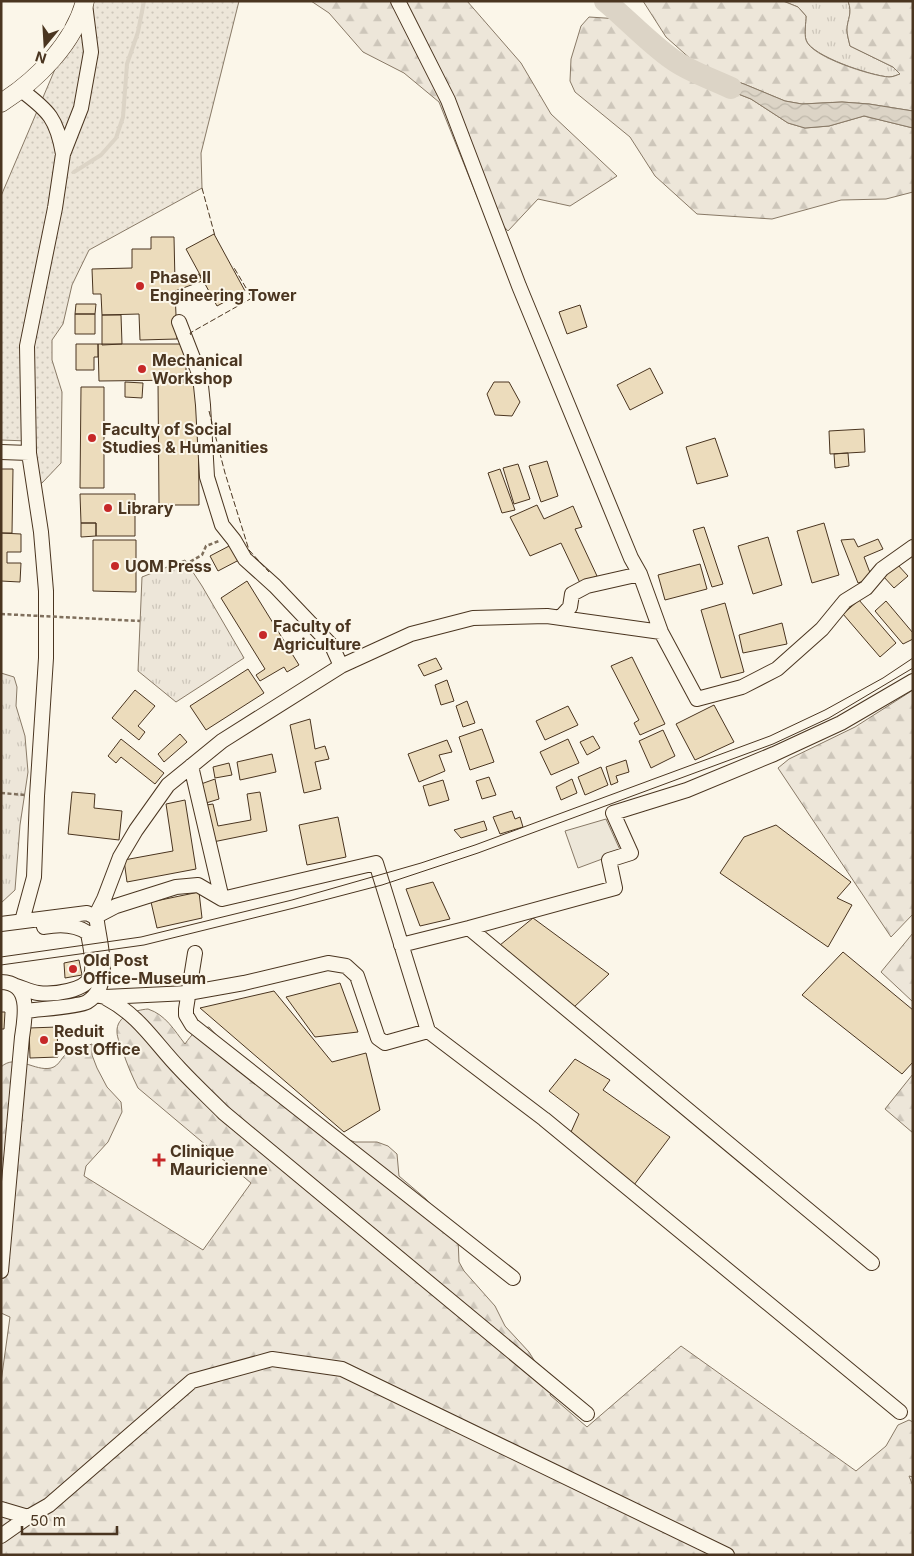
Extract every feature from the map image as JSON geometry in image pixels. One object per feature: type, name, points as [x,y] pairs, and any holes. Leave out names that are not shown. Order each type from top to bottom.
[{"type":"main road","points":[[1,103],[21,90],[60,48],[72,32],[85,2]]},
{"type":"street","points":[[398,1],[448,100],[519,286],[631,558],[640,574],[661,632],[697,699],[742,687],[777,669],[822,629],[845,601],[866,588],[882,568],[913,548]]},
{"type":"street","points":[[22,921],[34,878],[46,658],[46,591],[41,532],[29,453],[27,346],[55,208],[63,154],[81,108],[91,52],[85,2]]},
{"type":"street","points":[[21,90],[39,103],[52,119],[59,132],[63,154]]},
{"type":"street","points":[[179,322],[200,376],[207,477],[222,525],[246,559],[275,586],[332,646],[342,666]]},
{"type":"street","points":[[1,452],[29,453]]},
{"type":"street","points":[[560,618],[570,607],[572,594],[587,586],[640,574]]},
{"type":"street","points":[[100,996],[103,974],[95,917],[120,857],[136,830],[168,785],[222,741],[342,666],[411,634],[473,618],[547,616],[661,632]]},
{"type":"street","points":[[401,945],[615,888],[609,860],[631,853],[613,813],[687,790],[774,754],[841,722],[913,680]]},
{"type":"street","points":[[191,766],[222,898]]},
{"type":"street","points":[[95,917],[116,906],[176,888],[198,885],[222,898],[376,863],[428,1031],[544,1119],[900,1412]]},
{"type":"street","points":[[1,923],[20,908],[30,894]]},
{"type":"street","points":[[1,923],[87,913],[95,917]]},
{"type":"street","points":[[1,933],[50,926],[81,928],[88,933],[92,974],[85,985],[64,992],[39,993],[8,982],[1,982]]},
{"type":"street","points":[[469,928],[872,1263]]},
{"type":"street","points":[[195,953],[186,1015],[192,1025],[513,1278]]},
{"type":"street","points":[[26,1010],[86,1003],[100,996],[188,994],[328,963],[346,966],[357,976],[378,1038],[385,1043],[428,1031]]},
{"type":"street","points":[[1,1271],[26,1010],[23,995],[16,986]]},
{"type":"street","points":[[100,996],[126,1009],[144,1027],[180,1070],[224,1113],[586,1414]]},
{"type":"street","points":[[1,1536],[49,1505],[192,1381],[272,1359],[342,1369],[727,1555]]},
{"type":"street","points":[[1,1509],[28,1517]]},
{"type":"path","points":[[179,568],[202,555],[206,546],[222,540],[234,540]]},
{"type":"path","points":[[1,614],[140,621]]},
{"type":"path","points":[[1,794],[37,796]]},
{"type":"green space","points":[[84,1],[239,1],[201,153],[202,188],[89,250],[72,285],[63,324],[52,340],[52,360],[62,392],[61,463],[42,483],[32,486],[28,441],[1,440],[1,196]]},
{"type":"green space","points":[[311,1],[467,1],[521,63],[551,114],[617,176],[570,206],[538,199],[508,231],[478,199],[439,102],[404,73],[363,52],[329,13]]},
{"type":"green space","points":[[643,1],[783,1],[798,7],[806,16],[806,40],[819,53],[857,69],[889,77],[900,74],[893,67],[850,46],[847,30],[850,13],[848,1],[913,1],[913,111],[869,104],[842,102],[802,104],[785,101],[703,70],[666,37]]},
{"type":"green space","points":[[783,1],[848,1],[850,13],[847,30],[850,46],[893,67],[900,74],[889,77],[881,76],[843,64],[819,52],[810,46],[806,40],[806,16],[798,7]]},
{"type":"green space","points":[[589,17],[620,19],[666,61],[703,77],[718,86],[751,99],[788,123],[805,128],[829,126],[864,116],[913,128],[913,192],[886,199],[841,200],[772,219],[697,214],[655,176],[630,137],[575,92],[570,81],[571,59],[581,26]]},
{"type":"green space","points":[[185,560],[244,658],[176,702],[138,671],[142,577]]},
{"type":"green space","points":[[1,673],[14,677],[17,687],[16,706],[25,736],[28,772],[20,825],[15,890],[1,903]]},
{"type":"green space","points":[[913,690],[913,914],[891,937],[778,768],[789,759],[855,727]]},
{"type":"green space","points":[[913,933],[913,1002],[881,972]]},
{"type":"green space","points":[[148,1009],[165,1019],[185,1044],[195,1033],[209,1027],[239,1060],[335,1135],[355,1142],[377,1142],[388,1146],[397,1154],[399,1176],[426,1199],[458,1238],[459,1262],[464,1271],[495,1306],[505,1326],[529,1352],[552,1389],[550,1395],[587,1427],[681,1346],[856,1471],[886,1446],[898,1425],[909,1420],[913,1422],[913,1477],[909,1476],[913,1486],[913,1555],[1,1555],[1,1382],[10,1317],[1,1313],[1,1067],[7,1063],[19,1062],[39,1068],[51,1068],[57,1065],[64,1055],[69,1052],[92,1044],[92,1055],[97,1068],[107,1087],[121,1102],[122,1112],[108,1142],[86,1166],[84,1176],[203,1250],[251,1183],[138,1088],[128,1066],[117,1032],[120,1022],[127,1015]]},
{"type":"green space","points":[[913,1074],[913,1133],[885,1109]]},
{"type":"shaded area","points":[[606,819],[621,852],[578,868],[565,831]]},
{"type":"water","points":[[703,70],[785,101],[802,104],[842,102],[869,104],[913,111],[913,128],[864,116],[829,126],[805,128],[788,123],[751,99],[718,86],[703,77]]},
{"type":"building","points":[[214,234],[245,291],[217,306],[186,249]]},
{"type":"building","name":"Phase II Engineering Tower","points":[[151,237],[174,237],[175,282],[199,274],[202,281],[175,291],[177,339],[140,340],[139,314],[102,315],[101,294],[93,294],[92,269],[132,268],[132,249],[151,249]]},
{"type":"building","points":[[76,304],[96,304],[95,314],[75,314]]},
{"type":"building","points":[[580,305],[587,327],[567,334],[559,312]]},
{"type":"building","points":[[75,314],[95,314],[95,334],[75,334]]},
{"type":"building","points":[[102,315],[121,315],[122,344],[102,345]]},
{"type":"building","points":[[76,344],[98,344],[98,357],[94,357],[94,370],[76,370]]},
{"type":"building","name":"Mechanical Workshop","points":[[98,344],[186,344],[186,380],[99,381]]},
{"type":"building","points":[[650,368],[663,393],[630,410],[617,385]]},
{"type":"building","points":[[125,382],[143,383],[142,398],[125,397]]},
{"type":"building","points":[[158,382],[198,382],[199,505],[159,505]]},
{"type":"building","points":[[494,382],[509,382],[520,402],[512,416],[495,415],[487,394]]},
{"type":"building","name":"Faculty of Social Studies & Humanities","points":[[81,387],[104,387],[104,488],[80,488]]},
{"type":"building","points":[[864,429],[865,452],[830,454],[829,431]]},
{"type":"building","points":[[715,438],[728,476],[697,484],[686,447]]},
{"type":"building","points":[[848,453],[849,466],[835,468],[834,454]]},
{"type":"building","points":[[547,461],[558,496],[541,502],[529,466]]},
{"type":"building","points":[[518,464],[530,499],[514,504],[503,468]]},
{"type":"building","points":[[1,469],[13,469],[12,533],[1,533]]},
{"type":"building","points":[[500,469],[515,510],[502,513],[488,473]]},
{"type":"building","name":"Library","points":[[80,494],[135,494],[135,536],[96,536],[96,523],[81,523]]},
{"type":"building","points":[[537,505],[544,519],[573,506],[582,527],[575,529],[597,576],[580,583],[561,543],[530,556],[510,517]]},
{"type":"building","points":[[81,523],[96,523],[96,536],[81,537]]},
{"type":"building","points":[[824,523],[839,575],[812,583],[797,531]]},
{"type":"building","points":[[704,527],[723,584],[712,587],[693,530]]},
{"type":"building","points":[[1,533],[21,534],[21,552],[7,552],[7,563],[21,563],[20,582],[1,581]]},
{"type":"building","points":[[768,537],[782,585],[753,594],[738,546]]},
{"type":"building","points":[[854,539],[858,547],[878,539],[883,549],[864,557],[872,578],[858,583],[841,540]]},
{"type":"building","name":"UOM Press","points":[[93,540],[136,540],[136,592],[93,591]]},
{"type":"building","points":[[231,545],[239,560],[218,571],[210,556]]},
{"type":"building","points":[[700,564],[707,589],[665,600],[658,575]]},
{"type":"building","points":[[897,564],[908,576],[894,588],[883,576]]},
{"type":"building","name":"Faculty of Agriculture","points":[[247,581],[299,665],[287,672],[284,667],[260,681],[256,675],[265,669],[221,598]]},
{"type":"building","points":[[859,600],[896,643],[880,657],[843,614]]},
{"type":"building","points":[[886,601],[913,633],[913,639],[903,644],[875,611]]},
{"type":"building","points":[[725,603],[744,672],[721,678],[701,610]]},
{"type":"building","points":[[782,623],[787,644],[743,653],[739,635]]},
{"type":"building","points":[[632,657],[665,724],[640,735],[634,723],[639,720],[611,666]]},
{"type":"building","points":[[436,658],[442,669],[424,676],[418,665]]},
{"type":"building","points":[[248,669],[264,693],[206,730],[190,706]]},
{"type":"building","points":[[447,680],[454,701],[441,705],[435,685]]},
{"type":"building","points":[[135,690],[155,706],[138,726],[145,732],[139,740],[112,718]]},
{"type":"building","points":[[467,701],[475,723],[463,727],[456,706]]},
{"type":"building","points":[[714,705],[734,742],[695,760],[676,724]]},
{"type":"building","points":[[568,706],[578,725],[545,740],[536,721]]},
{"type":"building","points":[[310,719],[315,749],[325,746],[329,759],[315,762],[321,789],[304,793],[290,725]]},
{"type":"building","points":[[482,729],[494,762],[470,770],[459,737]]},
{"type":"building","points":[[663,730],[675,756],[651,768],[639,741]]},
{"type":"building","points":[[180,734],[187,742],[164,762],[158,754]]},
{"type":"building","points":[[593,736],[600,748],[587,755],[580,742]]},
{"type":"building","points":[[121,739],[164,773],[155,784],[121,757],[116,763],[108,756]]},
{"type":"building","points":[[568,739],[579,763],[551,775],[540,752]]},
{"type":"building","points":[[447,740],[452,752],[439,755],[445,771],[419,782],[408,754]]},
{"type":"building","points":[[272,754],[276,772],[240,780],[237,762]]},
{"type":"building","points":[[626,760],[629,772],[616,776],[618,782],[611,785],[606,767]]},
{"type":"building","points":[[229,763],[232,775],[215,778],[213,767]]},
{"type":"building","points":[[601,767],[608,785],[585,795],[578,777]]},
{"type":"building","points":[[489,777],[496,795],[482,799],[476,781]]},
{"type":"building","points":[[215,779],[219,799],[206,803],[201,784]]},
{"type":"building","points":[[572,779],[577,793],[561,800],[556,787]]},
{"type":"building","points":[[443,780],[449,800],[429,806],[423,786]]},
{"type":"building","points":[[72,792],[95,794],[94,808],[122,811],[119,840],[68,834]]},
{"type":"building","points":[[260,792],[267,831],[208,843],[200,806],[213,804],[218,826],[251,820],[247,794]]},
{"type":"building","points":[[185,800],[196,869],[127,882],[124,860],[173,851],[166,804]]},
{"type":"building","points":[[512,811],[515,819],[520,817],[523,827],[500,834],[493,817]]},
{"type":"building","points":[[338,817],[346,857],[307,865],[299,825]]},
{"type":"building","points":[[484,821],[487,830],[461,838],[454,830]]},
{"type":"building","points":[[776,825],[851,882],[837,898],[852,905],[828,947],[720,873],[744,837]]},
{"type":"building","points":[[433,882],[450,919],[420,926],[406,889]]},
{"type":"building","points":[[199,892],[202,918],[157,928],[151,902]]},
{"type":"building","points":[[533,918],[609,974],[573,1008],[494,950]]},
{"type":"building","points":[[843,952],[913,1010],[913,1062],[902,1074],[802,995]]},
{"type":"building","name":"Old Post Office-Museum","points":[[79,960],[82,975],[65,978],[64,963]]},
{"type":"building","points":[[340,983],[358,1032],[315,1037],[286,997]]},
{"type":"building","points":[[274,991],[332,1062],[366,1053],[380,1110],[344,1132],[200,1008]]},
{"type":"building","points":[[1,1012],[5,1012],[4,1029],[1,1029]]},
{"type":"building","points":[[57,1027],[58,1057],[30,1058],[29,1028]]},
{"type":"building","points":[[575,1059],[610,1080],[603,1090],[670,1137],[634,1185],[571,1132],[579,1114],[549,1091]]},
{"type":"waterway","points":[[74,172],[101,155],[116,138],[123,117],[127,64],[138,32],[144,1]]},
{"type":"waterway","points":[[605,1],[672,59],[693,71],[731,88]]},
{"type":"tram line","points":[[1,957],[141,937],[292,900],[421,863],[475,845],[770,736],[825,710],[883,678],[913,658]]},
{"type":"tram line","points":[[1,965],[144,945],[382,885],[478,853],[773,744],[829,718],[913,668]]},
{"type":"fence","points":[[202,188],[215,236]]},
{"type":"fence","points":[[191,335],[190,333],[252,298],[233,266]]},
{"type":"fence","points":[[209,411],[225,473],[249,550],[269,572]]},
{"type":"fence","points":[[338,645],[344,652]]},
{"type":"place","name":"Phase II Engineering Tower","points":[[140,286]]},
{"type":"place","name":"Mechanical Workshop","points":[[142,369]]},
{"type":"place","name":"Faculty of Social Studies & Humanities","points":[[92,438]]},
{"type":"place","name":"Library","points":[[108,508]]},
{"type":"place","name":"UOM Press","points":[[115,566]]},
{"type":"place","name":"Faculty of Agriculture","points":[[263,635]]},
{"type":"place","name":"Old Post Office-Museum","points":[[73,969]]},
{"type":"place","name":"Reduit Post Office","points":[[44,1040]]},
{"type":"place","name":"Clinique Mauricienne","points":[[159,1160]]}]
